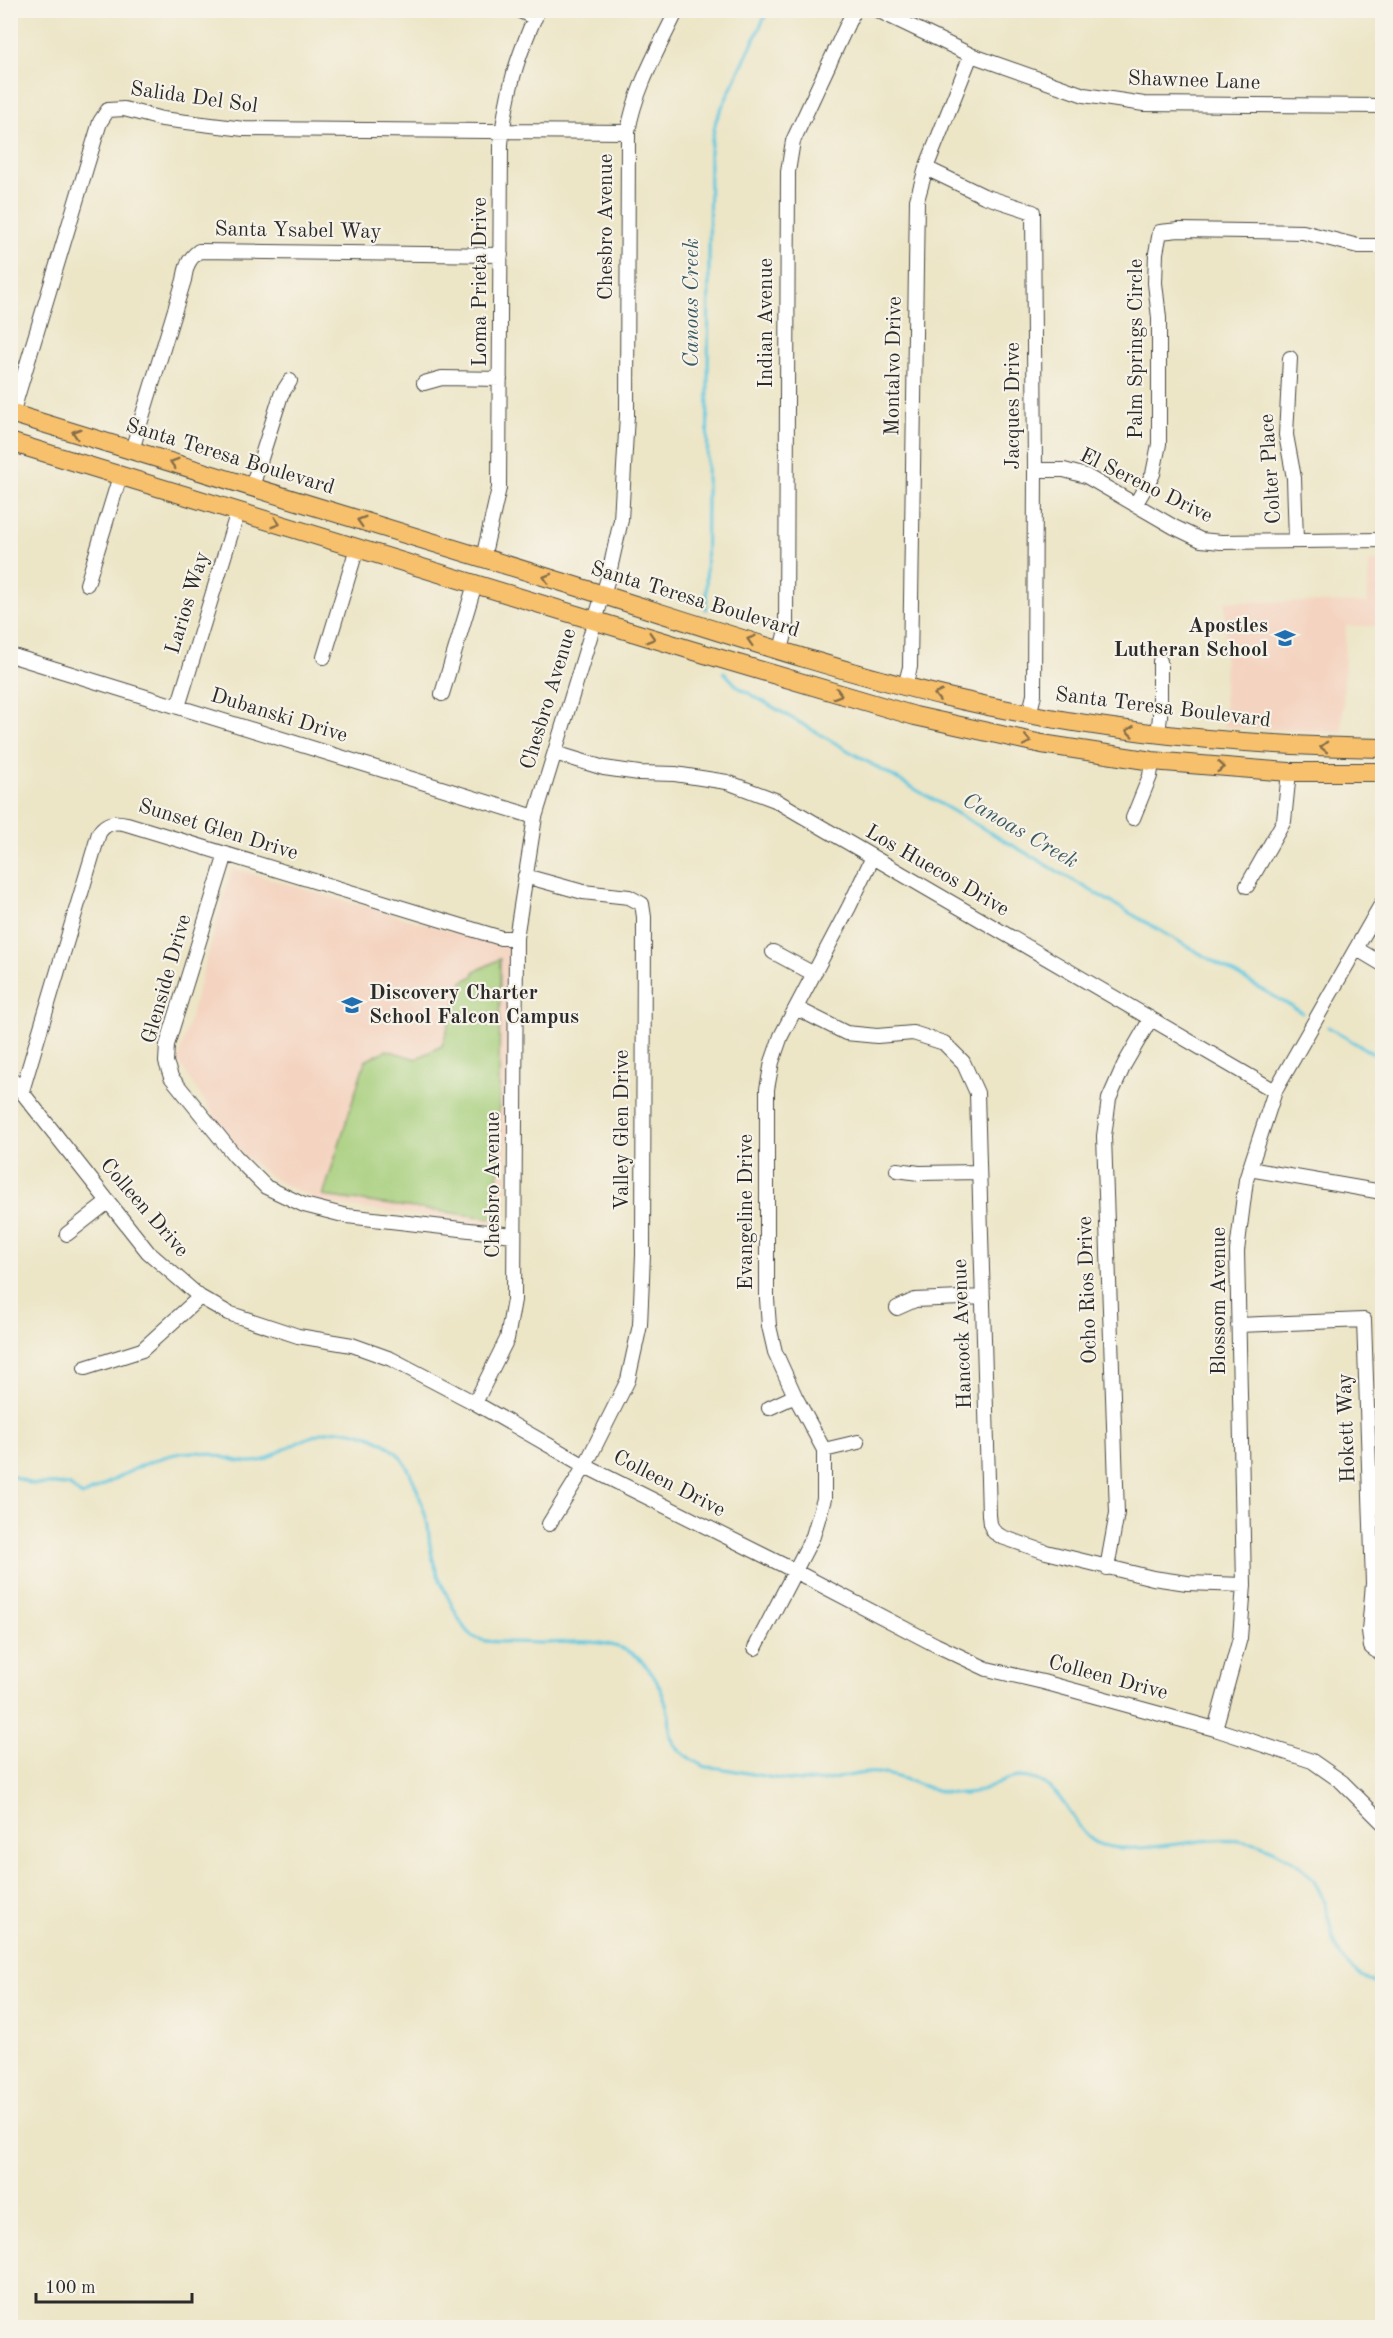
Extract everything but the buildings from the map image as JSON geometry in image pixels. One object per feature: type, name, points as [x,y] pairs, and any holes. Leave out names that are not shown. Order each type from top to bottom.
[{"type":"main road","name":"Santa Teresa Boulevard","points":[[11,413],[905,686],[1029,715],[1158,734],[1260,743],[1377,745]]},
{"type":"main road","points":[[10,442],[915,716],[1042,744],[1152,761],[1289,772],[1383,772]]},
{"type":"street","points":[[518,10],[536,14]]},
{"type":"street","name":"Chesbro Avenue","points":[[475,1403],[507,1339],[514,1300],[516,939],[525,876],[535,817],[596,621],[621,520],[627,414],[628,132],[640,88],[676,10]]},
{"type":"street","name":"Indian Avenue","points":[[781,650],[786,630],[788,172],[793,141],[854,10]]},
{"type":"street","name":"Shawnee Lane","points":[[877,10],[971,55],[1084,95],[1144,104],[1383,106]]},
{"type":"street","name":"Loma Prieta Drive","points":[[483,558],[500,488],[504,108],[512,74],[536,14]]},
{"type":"street","name":"Montalvo Drive","points":[[905,686],[910,666],[918,200],[926,168],[971,55]]},
{"type":"street","name":"Salida Del Sol","points":[[11,413],[100,122],[108,110],[124,109],[162,119],[244,129],[628,132]]},
{"type":"street","name":"Jacques Drive","points":[[926,168],[984,196],[1033,212],[1034,695],[1029,715]]},
{"type":"street","name":"Palm Springs Circle","points":[[1135,505],[1153,474],[1159,444],[1159,318],[1155,283],[1156,253],[1160,232],[1179,230],[1303,232],[1358,246],[1383,246]]},
{"type":"street","name":"Santa Ysabel Way","points":[[132,450],[186,268],[190,258],[199,251],[501,255]]},
{"type":"street","name":"Colter Place","points":[[1290,358],[1286,435],[1296,496],[1296,540]]},
{"type":"street","points":[[424,383],[442,378],[500,379]]},
{"type":"street","points":[[252,488],[281,395],[290,381]]},
{"type":"street","name":"El Sereno Drive","points":[[1035,470],[1064,470],[1086,476],[1201,540],[1221,542],[1383,540]]},
{"type":"street","points":[[87,584],[120,476]]},
{"type":"street","name":"Larios Way","points":[[178,706],[238,511]]},
{"type":"street","points":[[324,657],[357,548]]},
{"type":"street","points":[[442,694],[475,584]]},
{"type":"street","name":"Dubanski Drive","points":[[10,655],[535,817]]},
{"type":"street","points":[[1158,734],[1160,661]]},
{"type":"street","name":"Los Huecos Drive","points":[[555,753],[604,768],[639,773],[675,774],[727,782],[775,800],[1275,1091]]},
{"type":"street","points":[[1133,818],[1150,776],[1152,761]]},
{"type":"street","points":[[1247,886],[1284,821],[1289,772]]},
{"type":"street","name":"Sunset Glen Drive","points":[[22,1091],[99,833],[104,826],[119,822],[501,938],[516,939]]},
{"type":"street","name":"Glenside Drive","points":[[226,854],[167,1045],[166,1062],[171,1077],[235,1156],[266,1186],[304,1205],[347,1216],[513,1235]]},
{"type":"street","name":"Evangeline Drive","points":[[755,1648],[813,1536],[824,1498],[824,1450],[775,1352],[769,1326],[767,1089],[781,1036],[873,857]]},
{"type":"street","name":"Valley Glen Drive","points":[[525,876],[584,892],[629,897],[642,903],[644,917],[643,1255],[640,1325],[628,1380],[585,1466]]},
{"type":"street","name":"Blossom Avenue","points":[[1215,1729],[1240,1638],[1244,1585],[1237,1251],[1249,1169],[1275,1091],[1383,903]]},
{"type":"street","points":[[1357,949],[1383,964]]},
{"type":"street","points":[[773,952],[814,974]]},
{"type":"street","name":"Hancock Avenue","points":[[796,1008],[846,1033],[877,1036],[913,1033],[944,1043],[963,1062],[977,1093],[990,1524],[994,1532],[1046,1552],[1107,1568],[1187,1582],[1244,1585]]},
{"type":"street","name":"Ocho Rios Drive","points":[[1107,1568],[1117,1513],[1104,1136],[1109,1099],[1124,1065],[1150,1020]]},
{"type":"street","name":"Colleen Drive","points":[[10,1077],[148,1252],[200,1297],[228,1313],[298,1336],[352,1345],[391,1359],[475,1403],[585,1466],[936,1646],[987,1669],[1215,1729],[1312,1761],[1342,1782],[1383,1822]]},
{"type":"street","points":[[1249,1169],[1383,1192]]},
{"type":"street","points":[[897,1170],[919,1173],[979,1172]]},
{"type":"street","points":[[67,1234],[108,1202]]},
{"type":"street","points":[[85,1368],[142,1350],[200,1297]]},
{"type":"street","points":[[897,1308],[915,1300],[983,1297]]},
{"type":"street","name":"Hokett Way","points":[[1238,1325],[1365,1320],[1372,1583],[1369,1631],[1371,1647],[1383,1655]]},
{"type":"street","points":[[769,1408],[795,1396]]},
{"type":"street","points":[[824,1450],[858,1442]]},
{"type":"street","points":[[549,1524],[585,1466]]},
{"type":"shaded area","name":"Apostles Lutheran School","points":[[1369,561],[1382,561],[1382,626],[1346,626],[1342,733],[1224,727],[1225,601],[1367,603]]},
{"type":"shaded area","name":"Discovery Charter School Falcon Campus","points":[[232,868],[511,949],[506,1211],[489,1224],[325,1204],[275,1180],[236,1149],[178,1061]]},
{"type":"green space","points":[[500,959],[498,1219],[323,1196],[365,1061],[387,1050],[416,1059],[442,1046],[462,982],[473,976],[474,972]]},
{"type":"waterway","name":"Canoas Creek","points":[[706,609],[710,150],[716,120],[768,10]]},
{"type":"waterway","name":"Canoas Creek","points":[[724,672],[738,687],[1303,1013]]},
{"type":"waterway","name":"Canoas Creek","points":[[1328,1027],[1382,1059]]},
{"type":"waterway","points":[[10,1475],[32,1484],[70,1486],[82,1496],[166,1456],[196,1452],[252,1462],[264,1460],[305,1439],[326,1432],[348,1430],[372,1437],[391,1448],[410,1472],[426,1518],[430,1548],[438,1574],[459,1619],[468,1632],[486,1641],[594,1642],[612,1645],[630,1653],[646,1666],[662,1692],[674,1744],[698,1763],[707,1767],[796,1781],[821,1781],[857,1774],[878,1773],[955,1794],[973,1793],[1020,1777],[1037,1780],[1050,1788],[1060,1798],[1084,1833],[1094,1841],[1106,1846],[1145,1848],[1226,1839],[1261,1845],[1300,1866],[1310,1876],[1326,1908],[1338,1952],[1347,1965],[1361,1976],[1382,1985]]},
{"type":"place","name":"Apostles Lutheran School","points":[[1285,638]]},
{"type":"place","name":"Discovery Charter School Falcon Campus","points":[[352,1005]]}]
